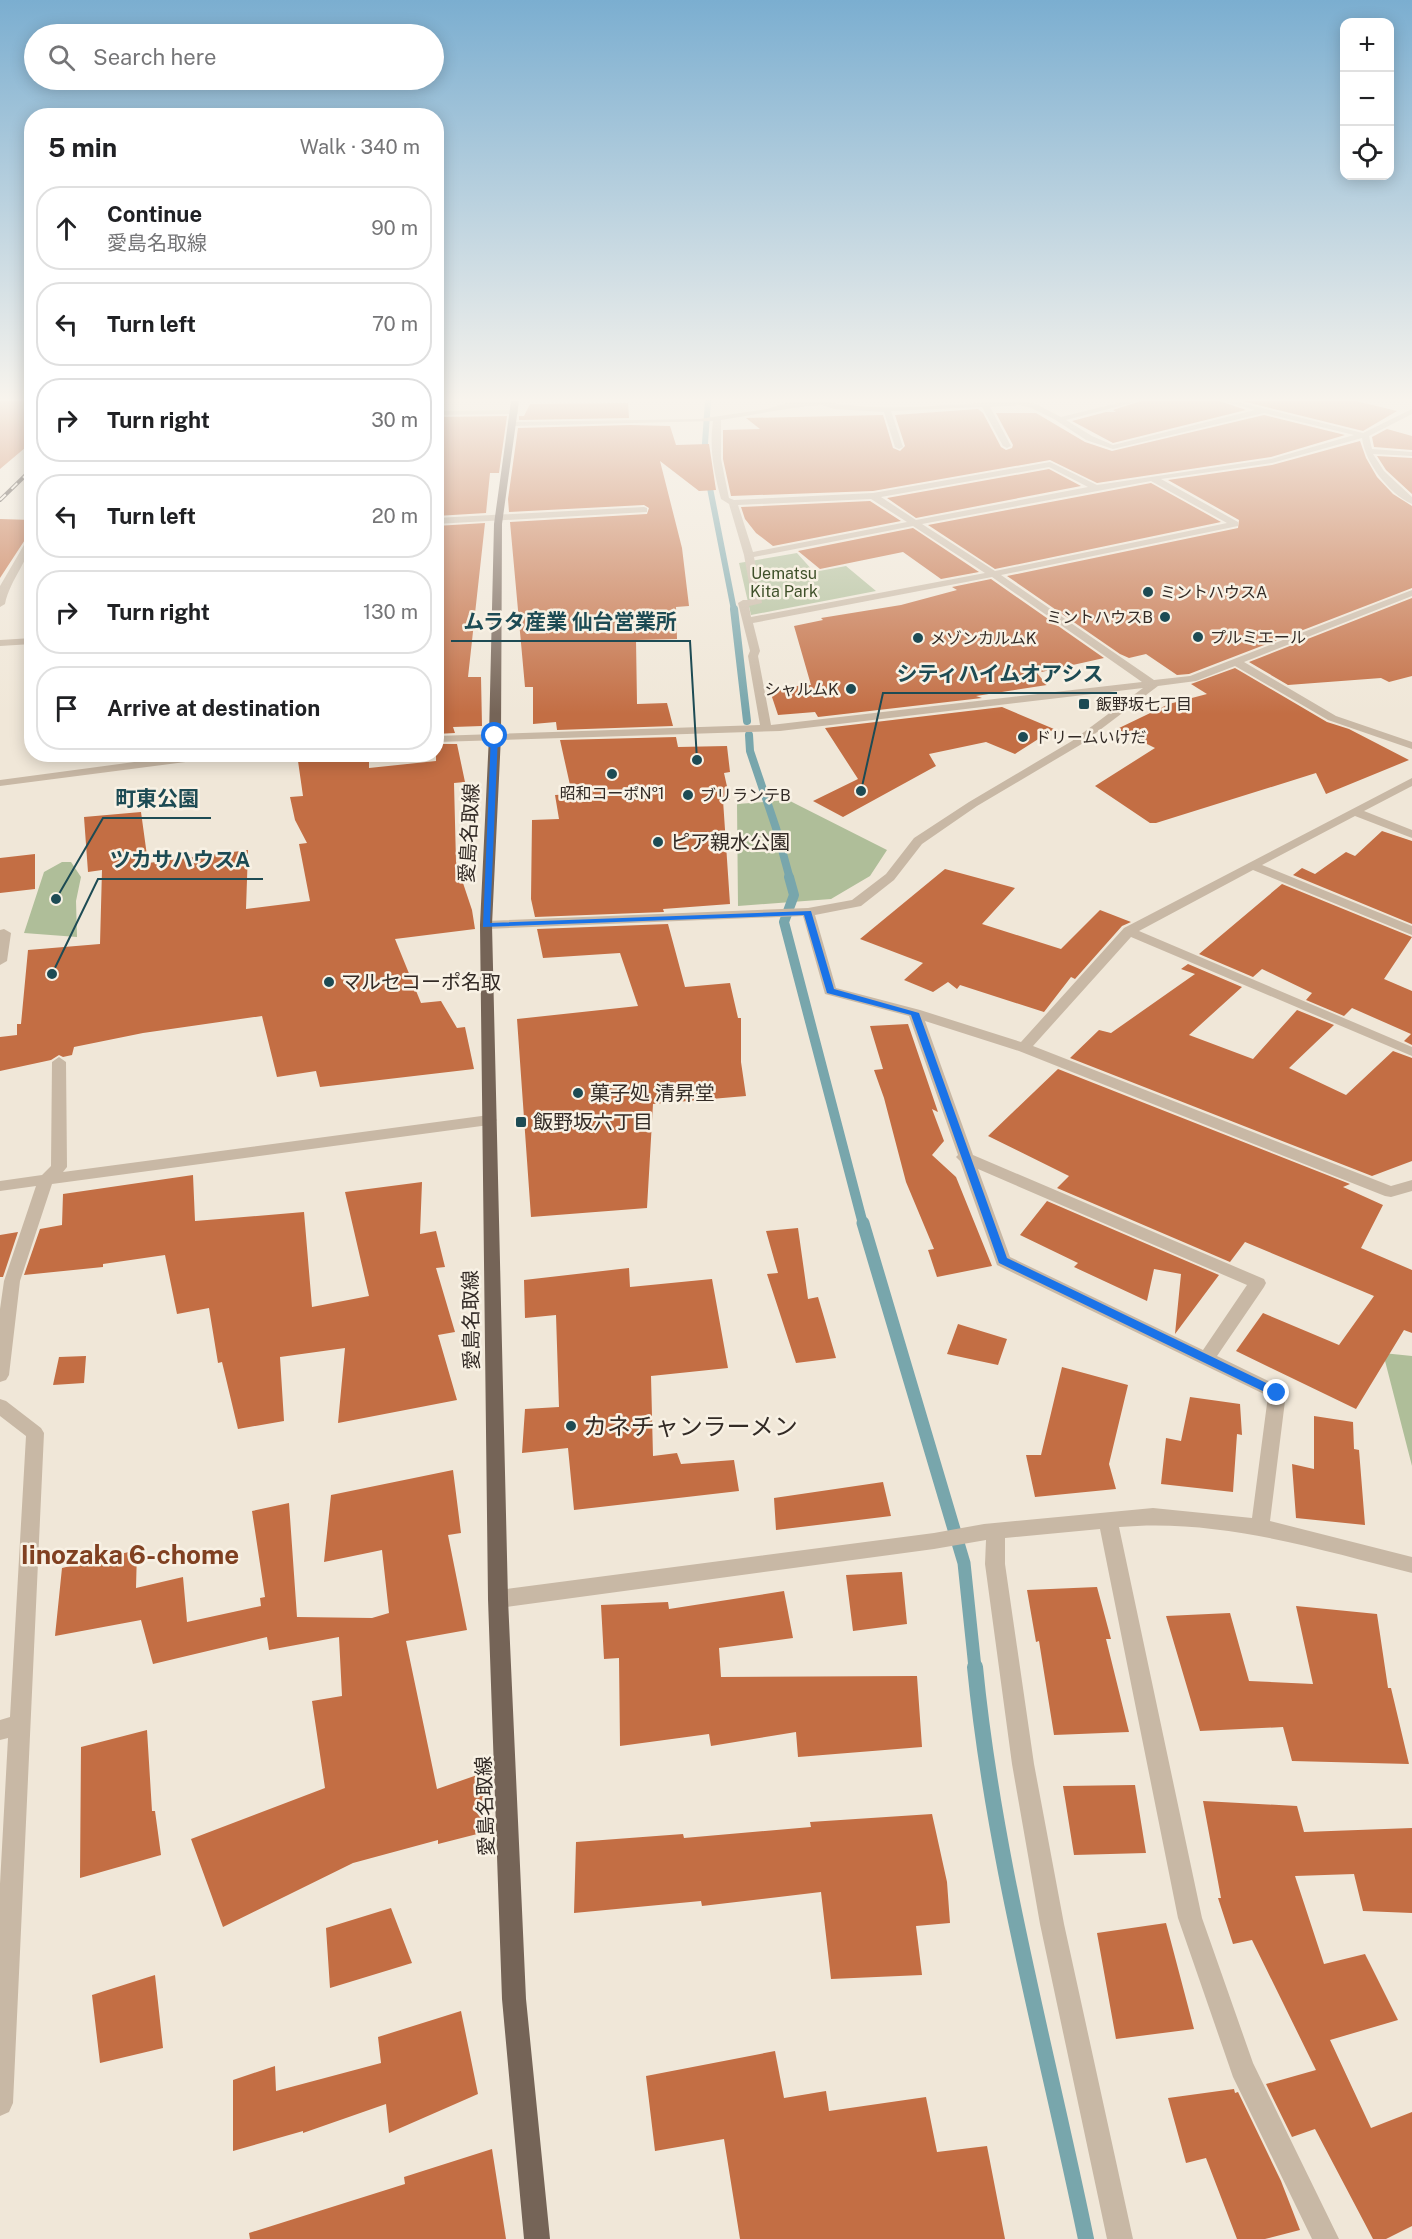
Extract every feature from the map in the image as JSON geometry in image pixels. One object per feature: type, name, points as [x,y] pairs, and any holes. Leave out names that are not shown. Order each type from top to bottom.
[{"type":"main road","name":"愛島名取線","points":[[502,505],[495,736],[486,926],[498,1599],[514,1999],[537,2239]]},
{"type":"street","points":[[735,505],[750,555],[757,603],[742,603],[755,651],[753,656],[766,728]]},
{"type":"street","points":[[887,505],[994,574],[1154,685]]},
{"type":"street","points":[[750,555],[1008,505]]},
{"type":"street","points":[[747,621],[994,574],[1235,524],[1202,505]]},
{"type":"street","points":[[444,520],[644,510]]},
{"type":"street","points":[[0,604],[4,587],[24,552]]},
{"type":"street","points":[[444,739],[766,728],[832,723],[1192,680],[1235,661],[1339,623],[1412,593]]},
{"type":"street","points":[[0,643],[24,642]]},
{"type":"street","points":[[1235,661],[1332,718],[1412,746]]},
{"type":"street","points":[[486,926],[808,912],[856,903],[890,877],[918,841],[973,804],[1076,743],[1154,685]]},
{"type":"street","points":[[0,783],[162,762]]},
{"type":"street","points":[[1024,1048],[1129,931],[1412,781]]},
{"type":"street","points":[[1354,812],[1412,834]]},
{"type":"street","points":[[1253,866],[1412,931]]},
{"type":"street","points":[[808,912],[830,991],[915,1013],[1024,1048],[1391,1192],[1412,1185]]},
{"type":"street","points":[[1129,931],[1412,1052]]},
{"type":"street","points":[[0,934],[4,933],[0,961]]},
{"type":"street","points":[[915,1013],[964,1157],[1003,1260],[1277,1393],[1260,1527]]},
{"type":"street","points":[[0,1375],[12,1281],[46,1180],[60,1167],[59,1062],[59,1078]]},
{"type":"street","points":[[0,1186],[489,1120]]},
{"type":"street","points":[[964,1157],[1258,1283],[1207,1358]]},
{"type":"street","points":[[0,1406],[35,1433],[9,1728],[0,2103]]},
{"type":"street","points":[[498,1599],[990,1532],[1153,1516],[1260,1527],[1412,1565]]},
{"type":"street","points":[[1108,1519],[1190,1918],[1242,2068],[1326,2239]]},
{"type":"street","points":[[990,1532],[1023,1764],[1052,1924],[1120,2239]]},
{"type":"green space","name":"Uematsu Kita Park","points":[[797,553],[814,572],[846,566],[876,591],[751,615],[739,563]]},
{"type":"green space","points":[[788,800],[887,850],[870,876],[831,899],[738,906],[737,804]]},
{"type":"green space","points":[[62,862],[71,862],[81,877],[76,901],[77,937],[24,933],[44,872]]},
{"type":"green space","points":[[1383,1353],[1412,1356],[1412,1466]]},
{"type":"building","points":[[444,505],[487,505],[486,513],[444,516]]},
{"type":"building","points":[[508,505],[635,505],[509,512]]},
{"type":"building","points":[[645,505],[671,505],[682,548],[689,606],[676,607],[677,639],[636,640],[637,704],[667,703],[673,726],[557,730],[556,722],[533,724],[533,687],[525,687],[510,522],[647,514],[649,508]]},
{"type":"building","points":[[877,505],[901,521],[773,546],[756,533],[745,519],[741,507]]},
{"type":"building","points":[[898,505],[981,505],[916,518]]},
{"type":"building","points":[[1032,505],[1191,505],[1221,522],[995,569],[928,525]]},
{"type":"building","points":[[1213,505],[1411,505],[1412,588],[1189,674],[1177,675],[1146,654],[1129,658],[1120,654],[1007,576],[1238,528],[1239,520]]},
{"type":"building","points":[[0,519],[24,520],[24,541],[0,578]]},
{"type":"building","points":[[485,523],[468,677],[481,677],[482,726],[453,727],[455,733],[444,734],[444,526]]},
{"type":"building","points":[[913,528],[979,572],[941,579],[903,552],[820,569],[798,551]]},
{"type":"building","points":[[991,579],[1104,658],[1037,673],[1047,685],[976,696],[982,698],[818,717],[815,712],[778,715],[769,688],[811,685],[794,626],[823,620],[821,618],[901,605],[957,590],[952,587]]},
{"type":"building","points":[[1412,598],[1412,676],[1389,682],[1381,678],[1288,685],[1249,662]]},
{"type":"building","points":[[1235,668],[1327,722],[1349,729],[1409,760],[1326,794],[1316,773],[1156,823],[1150,823],[1095,786],[1155,748],[1117,729],[1169,704],[1207,694],[1191,684]]},
{"type":"building","points":[[1002,707],[1054,729],[1015,754],[986,742],[929,754],[936,766],[843,817],[813,801],[858,779],[825,728]]},
{"type":"building","points":[[676,737],[678,747],[727,746],[730,772],[724,773],[730,800],[723,800],[730,904],[663,909],[664,912],[535,917],[531,899],[532,820],[559,819],[555,795],[572,794],[560,740]]},
{"type":"building","points":[[444,744],[457,744],[465,782],[454,783],[456,862],[472,910],[475,929],[395,939],[421,1003],[441,1001],[457,1028],[465,1027],[474,1069],[320,1087],[316,1071],[277,1077],[262,1016],[143,1033],[74,1047],[72,1055],[63,1057],[59,1055],[51,1060],[0,1071],[0,1037],[17,1035],[17,1024],[21,1024],[28,950],[100,944],[102,870],[88,872],[84,817],[141,812],[148,863],[248,850],[246,909],[310,901],[299,844],[307,843],[295,820],[290,797],[303,796],[298,762],[369,762],[369,768],[444,762]]},
{"type":"building","points":[[1382,831],[1412,841],[1412,924],[1293,875],[1302,868],[1315,874],[1346,852],[1355,856]]},
{"type":"building","points":[[35,854],[35,889],[0,893],[0,858]]},
{"type":"building","points":[[945,869],[1015,888],[982,924],[1061,949],[1100,910],[1131,922],[1122,926],[1075,979],[1071,977],[1044,1012],[960,985],[957,989],[948,982],[933,992],[904,980],[923,963],[860,939]]},
{"type":"building","points":[[1282,884],[1412,937],[1384,979],[1412,991],[1412,1045],[1404,1041],[1411,1034],[1352,1008],[1344,1016],[1306,1000],[1312,993],[1262,969],[1253,977],[1199,954]]},
{"type":"building","points":[[668,924],[685,987],[730,983],[738,1018],[741,1018],[741,1062],[746,1096],[653,1104],[647,1208],[531,1217],[517,1019],[638,1006],[620,953],[543,958],[537,929]]},
{"type":"building","points":[[1188,964],[1242,987],[1189,1035],[1253,1059],[1297,1010],[1334,1025],[1289,1068],[1346,1095],[1393,1051],[1412,1058],[1412,1161],[1372,1176],[1070,1058],[1099,1030],[1111,1033],[1195,974],[1181,969]]},
{"type":"building","points":[[908,1024],[938,1112],[932,1109],[944,1141],[932,1155],[956,1177],[992,1266],[937,1277],[928,1250],[934,1249],[906,1182],[884,1098],[874,1070],[883,1069],[870,1026]]},
{"type":"building","points":[[1058,1069],[1350,1184],[1343,1187],[1383,1205],[1361,1248],[1412,1270],[1412,1333],[1404,1330],[1356,1409],[1236,1351],[1263,1313],[1339,1345],[1374,1296],[1245,1242],[1230,1262],[1057,1188],[1069,1176],[988,1136]]},
{"type":"building","points":[[193,1175],[195,1221],[304,1212],[312,1307],[369,1296],[345,1192],[422,1182],[420,1234],[436,1231],[445,1267],[436,1268],[455,1332],[438,1335],[457,1400],[338,1423],[345,1348],[280,1357],[284,1421],[238,1429],[222,1362],[218,1363],[209,1308],[177,1314],[165,1255],[103,1264],[103,1267],[24,1275],[40,1229],[62,1225],[63,1194]]},
{"type":"building","points":[[1047,1201],[1219,1275],[1175,1334],[1181,1274],[1154,1269],[1147,1301],[1074,1267],[1078,1263],[1020,1235]]},
{"type":"building","points":[[798,1228],[808,1299],[818,1297],[836,1358],[796,1363],[767,1274],[778,1273],[766,1231]]},
{"type":"building","points":[[18,1232],[3,1277],[0,1277],[0,1235]]},
{"type":"building","points":[[629,1268],[630,1287],[712,1279],[728,1368],[651,1376],[653,1456],[677,1453],[681,1464],[734,1460],[739,1491],[574,1510],[568,1448],[522,1453],[525,1409],[559,1407],[556,1315],[525,1318],[524,1280]]},
{"type":"building","points":[[958,1324],[1007,1339],[998,1365],[947,1354]]},
{"type":"building","points":[[86,1356],[84,1383],[53,1385],[59,1357]]},
{"type":"building","points":[[1062,1367],[1128,1385],[1109,1464],[1116,1489],[1035,1497],[1026,1455],[1041,1455]]},
{"type":"building","points":[[1190,1397],[1240,1404],[1242,1435],[1237,1434],[1233,1492],[1161,1484],[1166,1438],[1181,1441]]},
{"type":"building","points":[[1314,1416],[1353,1422],[1354,1449],[1359,1450],[1365,1525],[1296,1518],[1292,1464],[1314,1469]]},
{"type":"building","points":[[453,1470],[461,1533],[448,1535],[467,1630],[406,1641],[437,1789],[483,1773],[493,1830],[438,1844],[438,1840],[353,1863],[223,1927],[191,1839],[325,1788],[312,1701],[342,1696],[339,1637],[269,1650],[267,1637],[153,1664],[141,1620],[55,1636],[62,1568],[137,1550],[136,1588],[183,1577],[187,1622],[261,1606],[260,1598],[265,1597],[252,1511],[289,1503],[297,1617],[372,1618],[389,1613],[382,1550],[324,1562],[331,1495]]},
{"type":"building","points":[[883,1482],[891,1516],[776,1530],[774,1498]]},
{"type":"building","points":[[902,1572],[907,1624],[853,1631],[846,1575]]},
{"type":"building","points":[[1097,1587],[1111,1639],[1106,1639],[1129,1732],[1054,1735],[1039,1641],[1036,1642],[1027,1590]]},
{"type":"building","points":[[784,1591],[793,1638],[719,1648],[721,1677],[917,1676],[922,1747],[798,1757],[796,1732],[711,1746],[709,1734],[620,1746],[619,1658],[604,1659],[601,1605],[668,1602],[669,1609]]},
{"type":"building","points":[[1296,1606],[1377,1614],[1388,1688],[1391,1688],[1409,1764],[1292,1761],[1283,1727],[1200,1731],[1166,1616],[1230,1613],[1249,1681],[1313,1684]]},
{"type":"building","points":[[147,1730],[152,1811],[155,1811],[161,1855],[80,1878],[81,1747]]},
{"type":"building","points":[[1135,1785],[1146,1853],[1074,1855],[1063,1786]]},
{"type":"building","points":[[1203,1801],[1297,1806],[1304,1832],[1412,1828],[1412,1913],[1363,1911],[1354,1874],[1295,1876],[1324,1964],[1365,1954],[1398,2020],[1330,2040],[1371,2128],[1412,2112],[1412,2226],[1386,2239],[1373,2239],[1315,2129],[1292,2137],[1266,2084],[1316,2070],[1252,1940],[1233,1944],[1218,1898],[1221,1898]]},
{"type":"building","points":[[932,1814],[947,1882],[950,1923],[916,1926],[922,1975],[831,1979],[821,1892],[702,1906],[701,1901],[574,1913],[576,1842],[683,1834],[684,1838],[811,1827],[810,1822]]},
{"type":"building","points":[[391,1908],[412,1963],[330,1988],[326,1928]]},
{"type":"building","points":[[1166,1923],[1194,2029],[1116,2039],[1097,1933]]},
{"type":"building","points":[[155,1975],[163,2048],[100,2063],[92,1995]]},
{"type":"building","points":[[461,2011],[478,2094],[389,2133],[386,2104],[303,2133],[303,2131],[233,2151],[233,2080],[275,2066],[276,2091],[381,2063],[378,2037]]},
{"type":"building","points":[[775,2051],[784,2098],[826,2091],[829,2111],[926,2097],[937,2152],[987,2146],[1005,2239],[740,2239],[724,2139],[655,2151],[646,2076]]},
{"type":"building","points":[[1234,2089],[1235,2093],[1238,2092],[1281,2181],[1300,2230],[1265,2239],[1237,2239],[1206,2158],[1186,2163],[1168,2098]]},
{"type":"building","points":[[492,2149],[506,2239],[250,2239],[249,2233],[405,2184],[404,2177]]},
{"type":"waterway","points":[[713,505],[734,610]]},
{"type":"waterway","points":[[734,609],[747,721]]},
{"type":"waterway","points":[[749,735],[750,751],[776,828],[790,879]]},
{"type":"waterway","points":[[789,877],[794,895],[784,922],[863,1224]]},
{"type":"waterway","points":[[863,1223],[964,1563],[975,1668]]},
{"type":"waterway","points":[[975,1667],[995,1812],[1008,1883],[1086,2239]]},
{"type":"place","name":"ミントハウスA","points":[[1148,592]]},
{"type":"place","name":"ミントハウスB","points":[[1165,617]]},
{"type":"place","name":"プルミエール","points":[[1198,637]]},
{"type":"place","name":"メゾンカルムK","points":[[918,638]]},
{"type":"place","name":"シャルムK","points":[[851,689]]},
{"type":"place","name":"飯野坂七丁目","points":[[1084,704]]},
{"type":"place","name":"ドリームいけだ","points":[[1023,737]]},
{"type":"place","name":"ムラタ産業 仙台営業所","points":[[697,760]]},
{"type":"place","name":"昭和コーポ№1","points":[[612,774]]},
{"type":"place","name":"シティハイムオアシス","points":[[861,791]]},
{"type":"place","name":"ブリランテB","points":[[688,795]]},
{"type":"place","name":"ピア親水公園","points":[[658,842]]},
{"type":"place","name":"町東公園","points":[[56,899]]},
{"type":"place","name":"ツカサハウスA","points":[[52,974]]},
{"type":"place","name":"マルセコーポ名取","points":[[329,982]]},
{"type":"place","name":"菓子処 清昇堂","points":[[578,1093]]},
{"type":"place","name":"飯野坂六丁目","points":[[521,1122]]},
{"type":"place","name":"カネチャンラーメン","points":[[571,1426]]},
{"type":"district","name":"Iinozaka 6-chome","points":[[130,1554]]},
{"type":"route","points":[[495,736],[486,926],[808,912],[830,991],[915,1013],[964,1157],[1003,1260],[1277,1393]]}]
